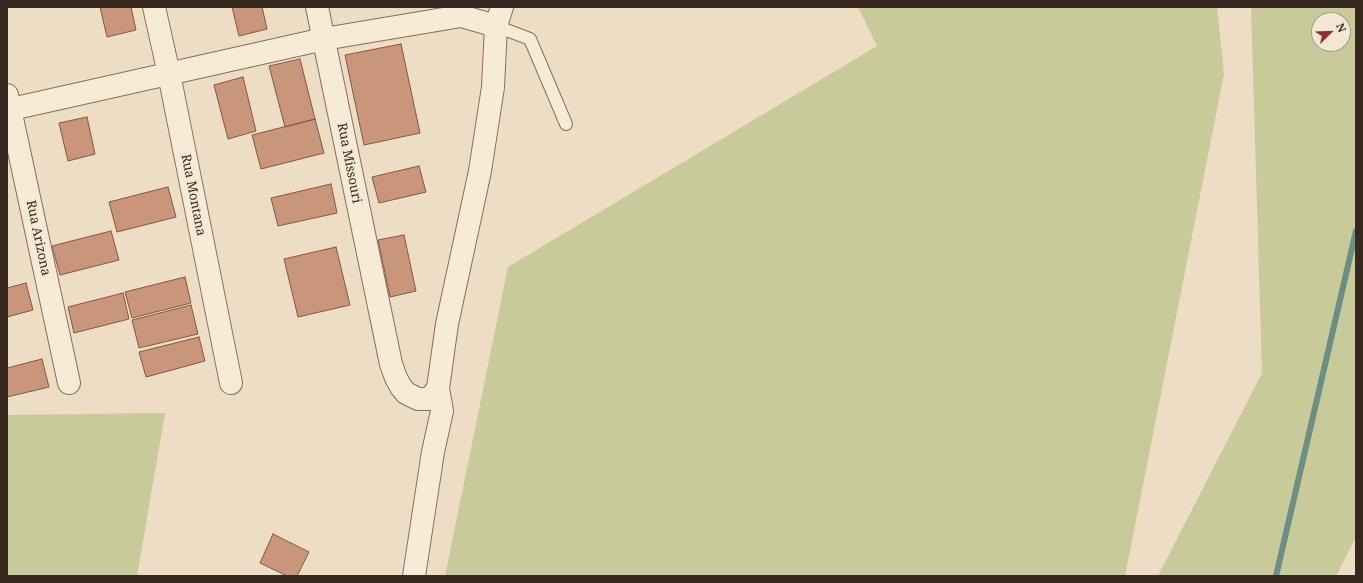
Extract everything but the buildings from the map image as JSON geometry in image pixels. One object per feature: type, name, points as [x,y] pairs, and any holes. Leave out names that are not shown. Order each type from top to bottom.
[{"type":"street","name":"Rua Montana","points":[[154,7],[169,74],[231,383]]},
{"type":"street","name":"Rua Missouri","points":[[317,7],[391,364],[396,378],[406,393],[418,399],[427,399],[432,396],[438,388]]},
{"type":"street","points":[[485,7],[499,17]]},
{"type":"street","points":[[8,104],[169,74],[324,39],[461,16],[499,17]]},
{"type":"street","points":[[414,576],[433,452],[441,418],[442,402],[438,388],[447,324],[480,171],[493,86],[499,17]]},
{"type":"street","name":"Rua Arizona","points":[[8,104],[69,383]]},
{"type":"lane","points":[[499,17],[530,39],[566,124]]},
{"type":"green space","points":[[858,7],[1217,7],[1224,74],[1125,576],[445,576],[508,267],[877,46]]},
{"type":"green space","points":[[1251,7],[1356,7],[1356,537],[1336,576],[1158,576],[1262,373]]},
{"type":"green space","points":[[165,413],[137,576],[7,576],[7,415]]},
{"type":"waterway","points":[[1276,576],[1356,231]]}]
